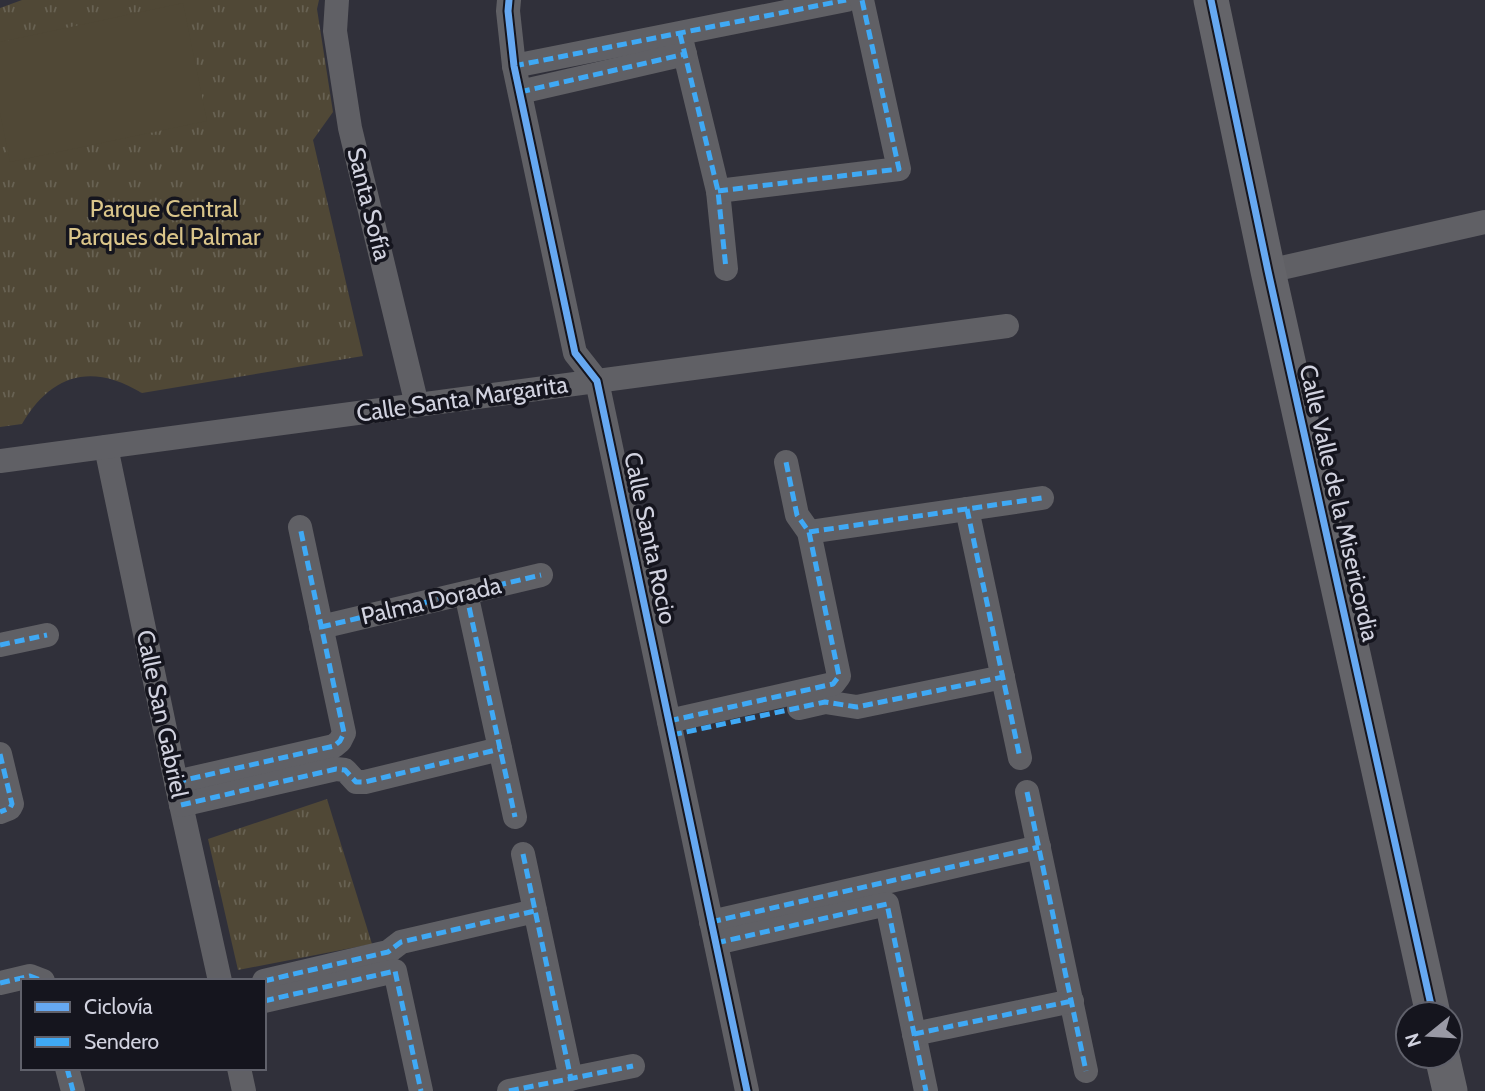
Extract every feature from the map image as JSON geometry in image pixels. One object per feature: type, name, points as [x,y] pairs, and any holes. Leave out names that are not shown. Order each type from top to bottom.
[{"type":"street","name":"Santa Sofía","points":[[337,0],[335,31],[350,128],[417,405]]},
{"type":"street","name":"Calle Santa Rocio","points":[[509,0],[514,66],[575,353],[597,381],[747,1091]]},
{"type":"street","points":[[520,92],[682,44],[846,0]]},
{"type":"street","points":[[718,191],[899,169],[862,0]]},
{"type":"street","name":"Calle Valle de la Misericordia","points":[[1211,0],[1268,271],[1430,1000]]},
{"type":"street","points":[[514,66],[682,44]]},
{"type":"street","points":[[682,44],[718,191],[726,269]]},
{"type":"street","points":[[1268,271],[1485,222]]},
{"type":"street","name":"Calle Santa Margarita","points":[[0,461],[1007,326]]},
{"type":"street","name":"Calle San Gabriel","points":[[106,447],[220,979]]},
{"type":"street","points":[[670,728],[834,684],[836,681],[839,671],[809,532],[797,515],[786,462]]},
{"type":"street","points":[[809,532],[1042,498]]},
{"type":"street","points":[[967,509],[1020,758]]},
{"type":"street","points":[[178,794],[334,746],[344,733],[300,527]]},
{"type":"street","name":"Palma Dorada","points":[[321,626],[541,575]]},
{"type":"street","points":[[466,593],[515,817]]},
{"type":"street","points":[[0,645],[47,635]]},
{"type":"street","points":[[670,728],[825,702],[857,708],[1003,677]]},
{"type":"street","points":[[178,794],[336,769],[345,770],[356,782],[365,782],[500,748]]},
{"type":"street","points":[[0,754],[11,800],[5,810]]},
{"type":"street","points":[[1027,792],[1086,1071]]},
{"type":"street","points":[[714,932],[1039,848]]},
{"type":"street","points":[[523,854],[571,1079]]},
{"type":"street","points":[[714,932],[887,904],[926,1091]]},
{"type":"street","points":[[266,981],[388,952],[401,942],[535,911]]},
{"type":"street","points":[[266,1002],[395,971],[421,1091]]},
{"type":"street","points":[[0,983],[30,976],[39,979]]},
{"type":"street","points":[[914,1034],[1072,1001]]},
{"type":"street","points":[[509,1091],[633,1066]]},
{"type":"street","points":[[68,1070],[73,1091]]},
{"type":"street","points":[[239,1070],[244,1091]]},
{"type":"street","points":[[1445,1070],[1450,1091]]},
{"type":"green space","name":"Parque Central Parques del Palmar","points":[[22,0],[319,0],[317,9],[333,112],[313,140],[363,356],[142,393],[106,378],[74,378],[46,393],[22,424],[0,427],[0,8]]},
{"type":"green space","points":[[183,3],[207,121],[10,162],[0,113],[0,42]]},
{"type":"green space","points":[[327,799],[372,944],[238,970],[208,839]]},
{"type":"marked path","points":[[514,66],[846,0]]},
{"type":"marked path","points":[[718,191],[899,169],[862,0]]},
{"type":"marked path","points":[[680,34],[718,191],[726,269]]},
{"type":"marked path","points":[[520,92],[685,54]]},
{"type":"marked path","points":[[669,721],[833,684],[839,676],[809,532],[797,515],[786,462]]},
{"type":"marked path","points":[[809,532],[1042,498]]},
{"type":"marked path","points":[[967,509],[1020,758]]},
{"type":"marked path","points":[[176,782],[334,746],[344,733],[300,527]]},
{"type":"marked path","points":[[321,627],[541,575]]},
{"type":"marked path","points":[[466,593],[515,817]]},
{"type":"marked path","points":[[0,645],[47,635]]},
{"type":"marked path","points":[[672,735],[825,702],[857,707],[1003,677]]},
{"type":"marked path","points":[[181,805],[336,769],[345,770],[356,782],[365,782],[500,749]]},
{"type":"marked path","points":[[0,754],[12,804],[10,808],[0,812]]},
{"type":"marked path","points":[[1027,792],[1086,1071]]},
{"type":"marked path","points":[[711,922],[1039,847]]},
{"type":"marked path","points":[[523,854],[571,1079]]},
{"type":"marked path","points":[[716,943],[887,904],[926,1091]]},
{"type":"marked path","points":[[266,981],[388,952],[401,942],[535,911]]},
{"type":"marked path","points":[[266,1001],[395,971],[421,1091]]},
{"type":"marked path","points":[[0,983],[30,976],[38,979]]},
{"type":"marked path","points":[[914,1034],[1072,1001]]},
{"type":"marked path","points":[[509,1091],[633,1066]]},
{"type":"marked path","points":[[68,1070],[73,1091]]},
{"type":"cycle path","points":[[509,0],[514,66],[575,353],[597,381],[747,1091]]},
{"type":"cycle path","points":[[1211,0],[1268,271],[1430,1000]]}]
